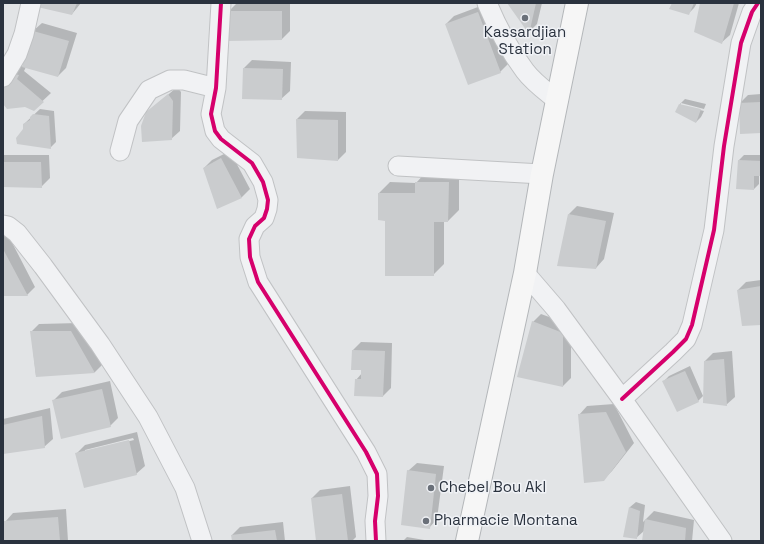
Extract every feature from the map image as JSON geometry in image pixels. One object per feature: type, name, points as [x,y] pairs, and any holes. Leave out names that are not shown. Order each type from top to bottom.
[{"type":"highway","points":[[467,541],[525,273],[542,174],[577,3]]},
{"type":"street","points":[[3,77],[17,54],[24,34],[31,3]]},
{"type":"street","points":[[221,3],[216,88],[211,114],[215,131],[221,140],[252,163],[263,182],[268,200],[264,218],[255,226],[249,239],[250,257],[258,282],[369,457],[376,474],[378,496],[375,521],[376,541]]},
{"type":"street","points":[[487,3],[510,49],[526,73],[558,101]]},
{"type":"street","points":[[622,399],[674,352],[686,339],[692,325],[714,230],[724,146],[741,43],[752,12],[758,3]]},
{"type":"street","points":[[120,151],[128,121],[150,90],[170,80],[184,80],[216,88]]},
{"type":"street","points":[[398,166],[542,174]]},
{"type":"street","points":[[3,225],[8,226],[17,232],[43,266],[100,344],[148,417],[186,488],[202,541]]},
{"type":"street","points":[[525,273],[556,309],[622,399],[722,541]]},
{"type":"building","points":[[34,3],[77,3],[72,15],[33,6]]},
{"type":"building","name":"Kassardjian Station","points":[[507,3],[536,3],[529,34]]},
{"type":"building","points":[[672,3],[694,3],[689,15],[669,9]]},
{"type":"building","points":[[700,3],[734,3],[722,44],[694,32]]},
{"type":"building","points":[[228,11],[282,11],[282,40],[228,41]]},
{"type":"building","points":[[478,12],[501,73],[468,85],[445,24]]},
{"type":"building","points":[[33,31],[69,41],[58,77],[22,67]]},
{"type":"building","points":[[243,68],[283,69],[282,100],[242,99]]},
{"type":"building","points":[[9,73],[19,75],[17,79],[44,102],[34,111],[25,107],[7,109],[3,104],[3,81]]},
{"type":"building","points":[[168,94],[173,101],[172,140],[142,142],[141,126],[146,112]]},
{"type":"building","points":[[761,102],[761,133],[740,134],[739,103]]},
{"type":"building","points":[[679,104],[701,109],[696,123],[675,112]]},
{"type":"building","points":[[33,114],[49,116],[51,149],[17,144],[16,138],[23,129],[23,124],[30,120],[30,117]]},
{"type":"building","points":[[296,119],[338,120],[338,161],[297,158]]},
{"type":"building","points":[[221,158],[242,198],[217,209],[203,168]]},
{"type":"building","points":[[738,160],[761,161],[761,176],[754,176],[754,190],[736,189]]},
{"type":"building","points":[[3,162],[41,162],[42,188],[3,187]]},
{"type":"building","points":[[415,182],[449,182],[448,222],[434,222],[434,276],[385,276],[385,221],[378,220],[378,193],[415,193]]},
{"type":"building","points":[[568,214],[606,221],[596,269],[557,266]]},
{"type":"building","points":[[3,249],[28,296],[3,296]]},
{"type":"building","points":[[761,286],[761,325],[742,326],[737,290]]},
{"type":"building","points":[[532,321],[563,333],[563,387],[517,377]]},
{"type":"building","points":[[30,331],[71,331],[95,373],[36,377]]},
{"type":"building","points":[[352,350],[385,351],[383,397],[354,396],[355,379],[361,379],[361,370],[351,370]]},
{"type":"building","points":[[724,359],[727,406],[703,403],[704,361]]},
{"type":"building","points":[[685,371],[699,402],[677,412],[662,381]]},
{"type":"building","points":[[102,389],[111,427],[61,439],[52,400]]},
{"type":"building","points":[[606,412],[626,452],[604,481],[584,483],[578,414]]},
{"type":"building","points":[[42,416],[45,448],[3,454],[3,425]]},
{"type":"building","points":[[129,440],[137,475],[84,488],[75,453]]},
{"type":"building","points":[[407,470],[436,474],[430,529],[401,525]]},
{"type":"building","points":[[342,494],[348,541],[316,541],[311,498]]},
{"type":"building","points":[[629,507],[640,511],[637,539],[623,537]]},
{"type":"building","points":[[58,517],[60,541],[3,541],[4,521]]},
{"type":"building","points":[[645,519],[686,528],[685,541],[642,541]]},
{"type":"building","points":[[275,530],[277,541],[232,541],[231,535]]},
{"type":"cycle path","points":[[221,3],[216,88],[211,114],[215,131],[221,139],[252,163],[263,182],[268,200],[264,218],[255,226],[249,239],[250,257],[258,282],[366,452],[377,474],[378,496],[375,521],[376,541]]},
{"type":"cycle path","points":[[622,399],[686,339],[692,325],[714,230],[724,146],[741,43],[752,12],[758,3]]},
{"type":"place","name":"Kassardjian Station","points":[[525,18]]},
{"type":"place","name":"Chebel Bou Akl","points":[[431,488]]},
{"type":"place","name":"Pharmacie Montana","points":[[426,521]]}]
